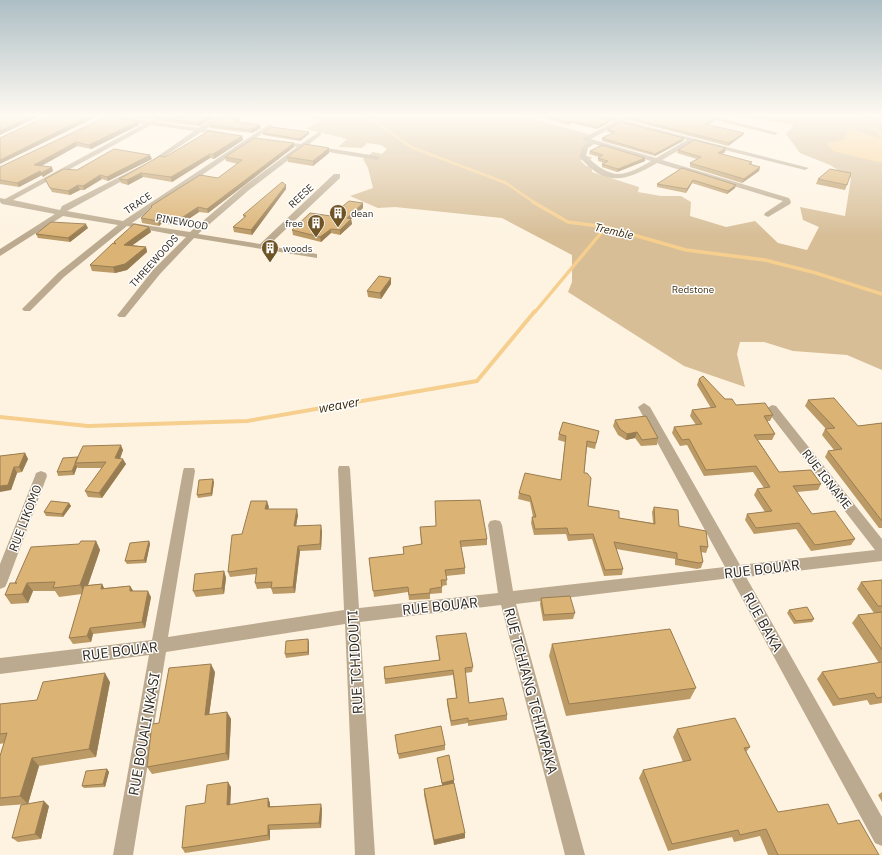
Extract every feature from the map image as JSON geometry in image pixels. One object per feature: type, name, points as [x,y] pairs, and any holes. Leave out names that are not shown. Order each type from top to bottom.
[{"type":"street","points":[[2,202],[88,156]]},
{"type":"street","points":[[0,252],[62,213],[70,205],[138,171],[163,156]]},
{"type":"street","name":"TRACE","points":[[27,309],[61,275],[126,223],[230,156]]},
{"type":"street","name":"THREEWOODS","points":[[122,315],[156,273],[192,236],[230,203],[290,156]]},
{"type":"street","points":[[365,156],[377,158]]},
{"type":"street","points":[[582,156],[609,175],[624,177],[663,156]]},
{"type":"street","points":[[641,156],[786,200],[768,215]]},
{"type":"street","points":[[756,156],[805,168]]},
{"type":"street","name":"REESE","points":[[262,247],[337,176]]},
{"type":"street","name":"PINEWOOD","points":[[2,202],[314,256]]},
{"type":"street","name":"RUE BAKA","points":[[644,407],[882,836]]},
{"type":"street","name":"RUE IGNAME","points":[[772,410],[882,549]]},
{"type":"street","name":"RUE TCHIDOUTI","points":[[344,469],[365,855]]},
{"type":"street","name":"RUE BOUALI NKASI","points":[[123,855],[189,471]]},
{"type":"street","name":"RUE LIKOMO","points":[[0,583],[41,476]]},
{"type":"street","name":"RUE TCHIANG TCHIMPAKA","points":[[495,525],[507,599],[575,855]]},
{"type":"street","name":"RUE BOUAR","points":[[0,666],[159,646],[352,616],[882,555]]},
{"type":"green space","name":"Redstone","points":[[367,156],[587,156],[592,157],[590,161],[580,160],[586,166],[592,167],[592,172],[639,187],[638,192],[661,196],[681,196],[691,202],[690,216],[726,227],[755,221],[778,243],[807,250],[819,227],[803,220],[800,207],[845,216],[851,178],[830,165],[807,156],[882,156],[882,370],[847,355],[793,351],[764,342],[740,342],[737,354],[745,387],[684,366],[568,292],[572,282],[572,255],[502,218],[395,207],[378,208],[350,196],[373,188],[368,168],[363,159]]},
{"type":"shaded area","points":[[853,156],[882,156],[882,163]]},
{"type":"building","points":[[0,156],[8,156],[0,160]]},
{"type":"building","points":[[24,156],[51,156],[34,165],[52,167],[41,173],[40,171],[17,183],[0,180],[0,167]]},
{"type":"building","points":[[102,156],[148,156],[107,177],[100,175],[83,186],[78,185],[68,191],[50,188],[45,179],[64,169],[77,170]]},
{"type":"building","points":[[160,156],[207,156],[171,177],[141,173],[127,180],[119,179]]},
{"type":"building","points":[[277,156],[207,209],[198,207],[177,221],[161,218],[158,221],[141,218],[152,207],[151,206],[200,175],[218,178],[242,160],[225,157]]},
{"type":"building","points":[[289,156],[319,156],[313,161],[287,157]]},
{"type":"building","points":[[602,156],[638,156],[645,158],[618,169],[602,164],[608,161],[598,158]]},
{"type":"building","points":[[697,156],[729,156],[752,162],[749,164],[760,167],[744,179],[690,163],[701,157]]},
{"type":"building","points":[[682,168],[736,185],[728,191],[693,180],[687,189],[657,184]]},
{"type":"building","points":[[830,169],[851,173],[847,185],[818,179]]},
{"type":"building","points":[[282,182],[286,185],[251,230],[233,227],[246,216],[243,215]]},
{"type":"building","points":[[349,201],[363,203],[347,218],[351,219],[340,230],[331,229],[320,237],[292,230],[310,213],[331,216]]},
{"type":"building","points":[[51,222],[86,224],[68,238],[36,234]]},
{"type":"building","points":[[134,224],[149,227],[124,245],[146,247],[125,264],[113,267],[90,265],[113,243],[116,244],[114,242]]},
{"type":"building","points":[[379,276],[391,278],[380,293],[367,291]]},
{"type":"building","points":[[703,376],[725,399],[732,399],[736,405],[765,403],[773,415],[764,416],[775,434],[754,435],[779,472],[811,470],[821,484],[793,486],[812,514],[835,511],[855,539],[815,545],[799,523],[756,528],[747,514],[772,511],[757,489],[770,487],[756,466],[706,470],[689,439],[682,440],[674,427],[702,424],[692,410],[716,407],[699,379]]},
{"type":"building","points":[[834,398],[858,426],[882,423],[882,521],[828,451],[842,449],[825,429],[835,428],[808,400]]},
{"type":"building","points":[[646,416],[658,438],[642,440],[637,432],[627,434],[620,429],[615,420]]},
{"type":"building","points":[[563,422],[599,431],[596,443],[587,441],[584,473],[587,473],[591,478],[588,506],[619,511],[619,518],[655,524],[654,507],[678,510],[679,526],[706,531],[708,547],[700,546],[703,562],[699,563],[677,559],[677,553],[614,542],[623,569],[605,570],[593,534],[569,535],[567,528],[535,529],[532,517],[536,517],[530,496],[519,493],[525,473],[561,480],[566,436],[559,434]]},
{"type":"building","points":[[121,445],[115,458],[123,459],[99,493],[85,491],[106,462],[75,463],[83,446]]},
{"type":"building","points":[[25,453],[19,467],[14,467],[8,485],[0,486],[0,456]]},
{"type":"building","points":[[78,457],[72,471],[57,472],[63,458]]},
{"type":"building","points":[[213,479],[211,493],[197,495],[199,480]]},
{"type":"building","points":[[480,500],[487,539],[460,541],[465,568],[445,570],[447,580],[441,580],[442,587],[430,589],[430,593],[409,595],[408,587],[373,591],[369,558],[404,554],[403,547],[422,544],[420,527],[436,526],[435,501]]},
{"type":"building","points":[[51,501],[69,503],[62,514],[44,512]]},
{"type":"building","points":[[251,501],[267,501],[265,509],[297,509],[294,526],[321,525],[320,544],[298,546],[293,587],[271,588],[272,582],[255,583],[257,568],[228,572],[232,535],[242,534]]},
{"type":"building","points":[[81,541],[96,541],[80,585],[53,588],[55,582],[27,583],[22,594],[5,595],[10,583],[15,583],[31,547],[79,544]]},
{"type":"building","points":[[149,541],[144,560],[125,561],[130,543]]},
{"type":"building","points":[[224,571],[222,588],[193,591],[195,574]]},
{"type":"building","points":[[882,580],[882,606],[878,606],[861,582]]},
{"type":"building","points":[[102,584],[101,589],[130,586],[130,591],[148,591],[142,622],[90,628],[87,636],[69,638],[84,586]]},
{"type":"building","points":[[570,596],[575,613],[544,615],[541,598]]},
{"type":"building","points":[[807,607],[814,619],[796,621],[789,610]]},
{"type":"building","points":[[882,612],[882,650],[858,615]]},
{"type":"building","points":[[670,629],[696,688],[569,704],[552,644]]},
{"type":"building","points":[[466,633],[473,667],[465,668],[469,703],[503,698],[507,715],[468,721],[468,718],[451,721],[447,699],[457,698],[453,670],[385,679],[384,667],[440,660],[436,636]]},
{"type":"building","points":[[308,639],[308,652],[285,654],[286,641]]},
{"type":"building","points":[[882,662],[882,697],[877,698],[874,693],[839,699],[822,672]]},
{"type":"building","points":[[211,664],[205,715],[227,712],[226,753],[147,767],[152,724],[159,723],[169,668]]},
{"type":"building","points":[[105,673],[89,749],[32,758],[20,796],[0,798],[0,756],[7,733],[0,734],[0,704],[37,700],[43,682]]},
{"type":"building","points":[[735,718],[750,747],[744,748],[778,812],[828,804],[838,824],[859,820],[879,855],[778,855],[766,829],[740,835],[738,830],[672,844],[643,770],[691,760],[677,729]]},
{"type":"building","points":[[441,726],[445,745],[398,754],[395,735]]},
{"type":"building","points":[[449,755],[454,780],[442,783],[437,758]]},
{"type":"building","points":[[107,769],[103,784],[82,786],[86,771]]},
{"type":"building","points":[[228,782],[227,805],[268,798],[268,807],[321,804],[319,823],[268,825],[268,835],[182,848],[186,806],[205,803],[207,785]]},
{"type":"building","points":[[454,783],[465,833],[434,840],[424,789]]},
{"type":"building","points":[[44,801],[35,834],[12,838],[21,805]]},
{"type":"waterway","name":"Tremble","points":[[434,156],[506,183],[535,203]]},
{"type":"waterway","name":"Tremble","points":[[533,202],[568,222],[606,227]]},
{"type":"waterway","name":"weaver","points":[[535,312],[606,227]]},
{"type":"waterway","name":"Tremble","points":[[606,227],[686,250],[765,260],[816,273],[882,294]]},
{"type":"waterway","name":"weaver","points":[[0,417],[88,426],[247,421],[477,381],[535,311]]},
{"type":"place","name":"dean","points":[[338,228]]},
{"type":"place","name":"free","points":[[316,238]]},
{"type":"place","name":"woods","points":[[270,263]]}]
